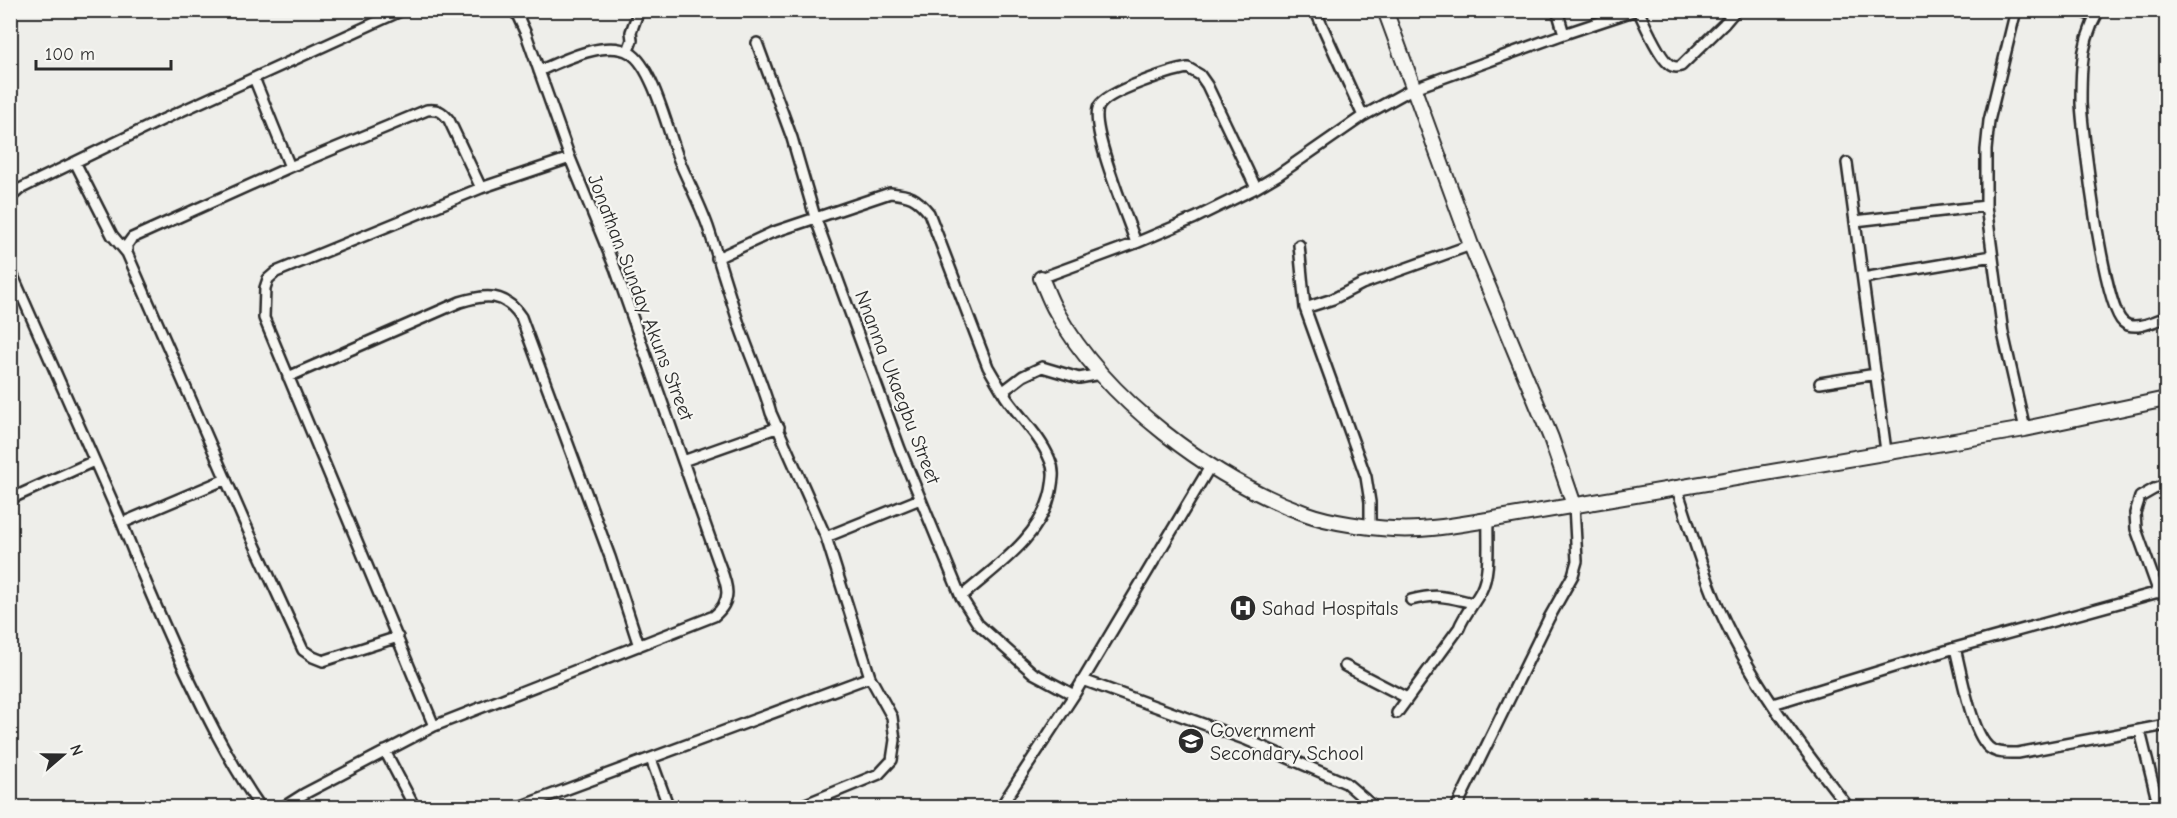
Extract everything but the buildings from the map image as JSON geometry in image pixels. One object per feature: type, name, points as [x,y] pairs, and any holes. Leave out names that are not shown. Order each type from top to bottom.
[{"type":"main road","points":[[1385,10],[1471,245],[1551,438],[1574,505]]},
{"type":"main road","points":[[1041,278],[1056,311],[1073,338],[1101,374],[1156,426],[1211,465],[1267,497],[1310,515],[1370,527],[1437,528],[2025,429],[2166,399]]},
{"type":"street","points":[[10,198],[20,189],[75,162],[403,10]]},
{"type":"street","name":"Jonathan Sunday Akuns Street","points":[[515,10],[570,158],[615,268],[726,585],[727,598],[724,607],[714,616],[639,646]]},
{"type":"street","points":[[627,51],[639,10]]},
{"type":"street","points":[[1315,10],[1363,116]]},
{"type":"street","points":[[1557,10],[1564,34]]},
{"type":"street","points":[[1041,278],[1136,243],[1195,218],[1256,188],[1278,176],[1363,116],[1412,89],[1637,10],[1669,65],[1677,67],[1681,66],[1736,10]]},
{"type":"street","points":[[2016,10],[1989,122],[1986,150],[1986,206],[2003,333],[2025,429]]},
{"type":"street","points":[[2078,10],[2097,14],[2088,29],[2082,64],[2081,103],[2102,264],[2115,309],[2123,322],[2130,326],[2142,325],[2166,317]]},
{"type":"street","name":"Nnanna Ukaegbu Street","points":[[757,43],[792,138],[815,217],[920,499],[961,597],[978,624],[1033,673],[1074,695]]},
{"type":"street","points":[[539,71],[598,50],[620,48],[634,54],[645,72],[660,101],[678,159],[707,226],[771,413],[826,537],[870,677],[892,717],[895,740],[892,760],[879,774],[796,807]]},
{"type":"street","points":[[1136,243],[1099,137],[1096,113],[1105,99],[1169,71],[1188,68],[1200,75],[1207,85],[1256,188]]},
{"type":"street","points":[[254,78],[290,167]]},
{"type":"street","points":[[127,253],[127,245],[132,238],[290,167],[427,110],[436,109],[444,113],[449,120],[481,188]]},
{"type":"street","points":[[435,726],[264,318],[265,288],[268,279],[276,272],[481,188],[570,158]]},
{"type":"street","points":[[75,162],[112,235],[127,253],[303,650],[323,661],[398,637]]},
{"type":"street","points":[[1847,163],[1886,451]]},
{"type":"street","points":[[717,258],[771,233],[890,193],[906,195],[919,201],[929,213],[988,367],[1005,396],[1030,426],[1050,459],[1054,474],[1042,518],[1025,541],[961,597]]},
{"type":"street","points":[[1855,221],[1986,206]]},
{"type":"street","points":[[1299,245],[1305,308],[1366,477],[1370,502],[1370,527]]},
{"type":"street","points":[[1305,308],[1333,299],[1362,284],[1471,245]]},
{"type":"street","points":[[1863,278],[1992,256]]},
{"type":"street","points":[[10,269],[200,703],[223,749],[261,807]]},
{"type":"street","points":[[282,807],[435,726],[639,646],[610,556],[521,317],[514,307],[506,301],[490,296],[478,296],[288,377]]},
{"type":"street","points":[[1005,396],[1006,389],[1042,367],[1079,378],[1101,374]]},
{"type":"street","points":[[1820,383],[1876,374]]},
{"type":"street","points":[[683,461],[779,427]]},
{"type":"street","points":[[10,499],[94,461]]},
{"type":"street","points":[[1000,807],[1074,695],[1211,465]]},
{"type":"street","points":[[122,523],[226,479]]},
{"type":"street","points":[[1676,486],[1715,600],[1740,650],[1773,704],[1849,807]]},
{"type":"street","points":[[1773,704],[1955,648],[2163,592],[2136,530],[2135,513],[2140,497],[2154,489],[2166,486]]},
{"type":"street","points":[[826,537],[920,499]]},
{"type":"street","points":[[1456,807],[1549,618],[1574,575],[1577,561],[1574,505]]},
{"type":"street","points":[[1397,713],[1459,628],[1482,589],[1487,566],[1488,519]]},
{"type":"street","points":[[1411,600],[1442,595],[1473,603]]},
{"type":"street","points":[[1955,648],[1975,728],[1989,748],[2001,753],[2018,753],[2166,725]]},
{"type":"street","points":[[1345,666],[1407,698]]},
{"type":"street","points":[[516,807],[870,677]]},
{"type":"street","points":[[1083,680],[1247,740],[1346,783],[1375,807]]},
{"type":"street","points":[[2140,731],[2159,807]]},
{"type":"street","points":[[385,751],[415,807]]},
{"type":"street","points":[[651,759],[669,807]]},
{"type":"place","name":"Sahad Hospitals","points":[[1243,608]]},
{"type":"place","name":"Government Secondary School","points":[[1191,741]]}]
